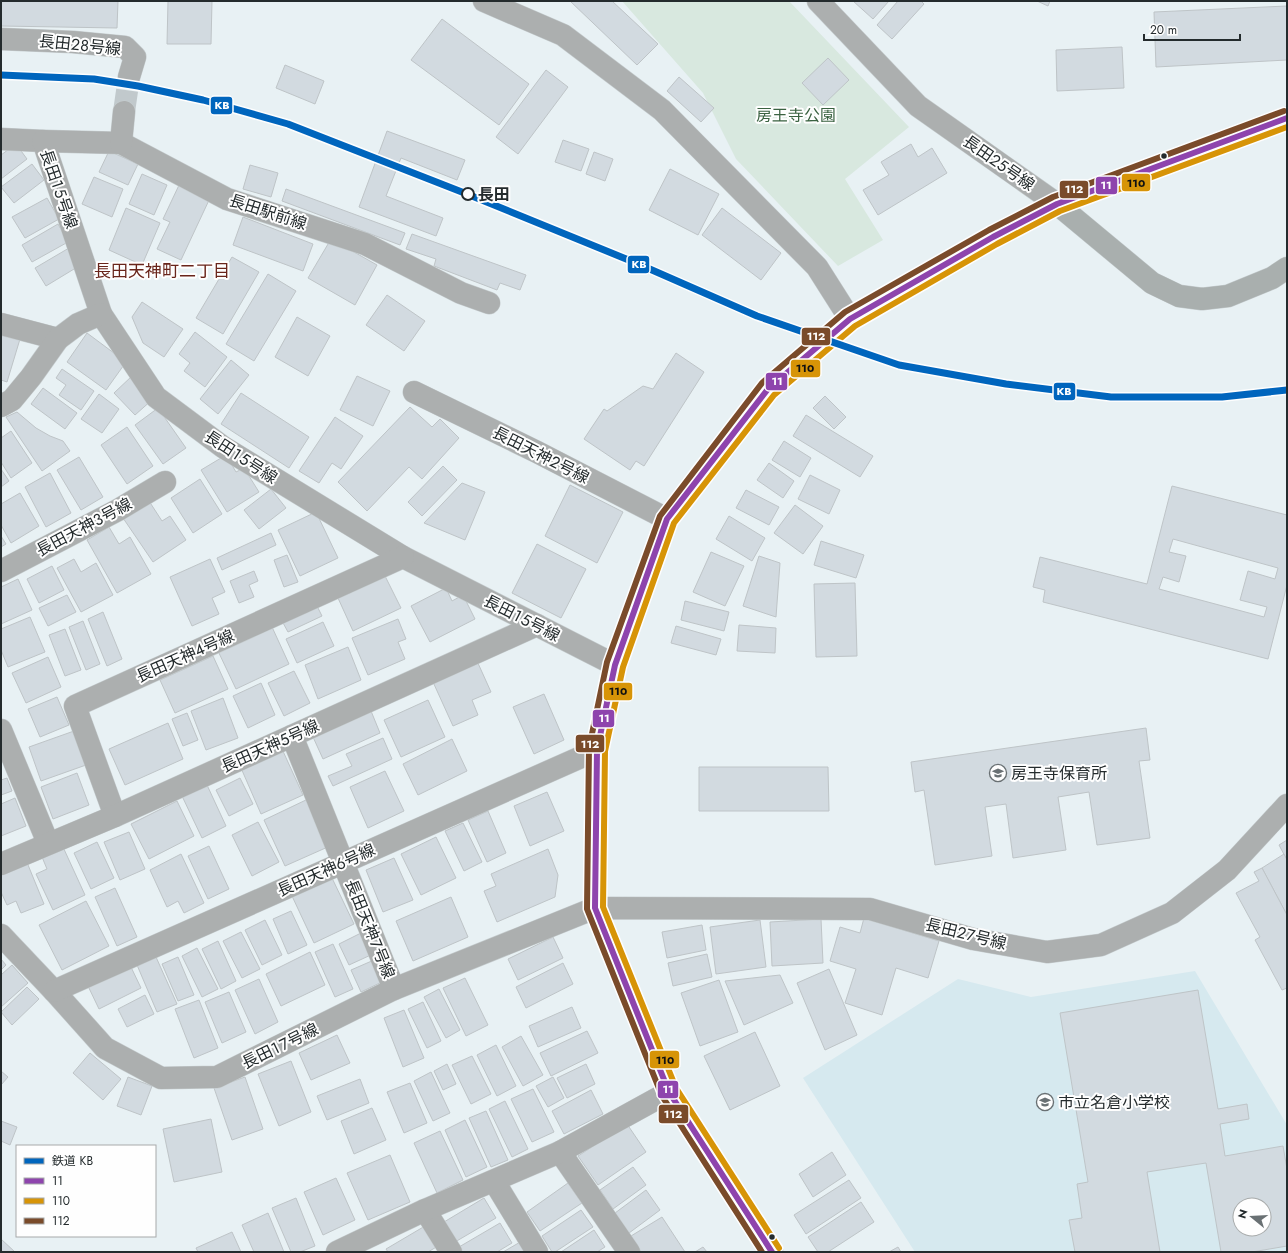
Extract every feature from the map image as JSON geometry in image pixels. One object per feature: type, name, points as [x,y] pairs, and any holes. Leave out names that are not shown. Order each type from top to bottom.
[{"type":"main road","points":[[772,1252],[669,1092],[595,908],[597,750],[615,665],[667,519],[768,389],[850,319],[993,237],[1057,204],[1287,118]]},
{"type":"street","points":[[484,1],[563,35],[662,110],[817,267],[850,319]]},
{"type":"street","name":"長田２５号線","points":[[818,1],[918,106],[1057,204],[1152,283],[1179,296],[1202,299],[1228,296],[1272,278],[1287,268]]},
{"type":"street","name":"長田２８号線","points":[[1,39],[125,46],[134,57],[129,77]]},
{"type":"street","points":[[121,143],[124,112]]},
{"type":"street","name":"長田１５号線","points":[[1,139],[43,141],[101,314],[156,397],[223,447],[403,557],[615,665]]},
{"type":"street","name":"長田駅前線","points":[[43,141],[121,143],[227,199],[365,244],[461,293],[489,304]]},
{"type":"street","points":[[1,406],[12,400],[31,377],[58,339],[78,324],[101,314]]},
{"type":"street","points":[[1,324],[58,339]]},
{"type":"street","name":"長田天神２号線","points":[[414,392],[537,452],[667,519]]},
{"type":"street","name":"長田天神３号線","points":[[1,571],[118,510],[165,482]]},
{"type":"street","name":"長田天神４号線","points":[[115,816],[75,706],[403,557]]},
{"type":"street","name":"長田天神５号線","points":[[1,864],[115,816],[537,625]]},
{"type":"street","points":[[1,730],[48,843]]},
{"type":"street","name":"長田天神７号線","points":[[292,736],[394,989]]},
{"type":"street","name":"長田天神６号線","points":[[54,991],[597,750]]},
{"type":"street","name":"長田２７号線","points":[[595,908],[870,909],[972,939],[1047,952],[1101,945],[1172,913],[1227,870],[1287,805]]},
{"type":"street","name":"長田１７号線","points":[[1,935],[106,1048],[161,1078],[217,1077],[394,989],[595,908]]},
{"type":"street","points":[[352,1249],[425,1210],[560,1152],[669,1092]]},
{"type":"street","points":[[560,1152],[628,1252]]},
{"type":"street","points":[[494,1181],[537,1252]]},
{"type":"street","points":[[425,1210],[451,1252]]},
{"type":"shaded area","name":"市立名倉小学校","points":[[1195,971],[1287,1125],[1287,1252],[915,1252],[803,1078],[958,979],[1031,997]]},
{"type":"green space","name":"房王寺公園","points":[[622,1],[789,1],[909,127],[845,179],[883,240],[838,266],[736,159],[703,93]]},
{"type":"building","points":[[1,1],[118,1],[117,28],[1,26]]},
{"type":"building","points":[[168,1],[212,1],[211,44],[167,44]]},
{"type":"building","points":[[570,1],[612,1],[658,44],[637,65]]},
{"type":"building","points":[[853,1],[889,1],[873,19]]},
{"type":"building","points":[[898,1],[921,1],[924,4],[892,39],[877,25]]},
{"type":"building","points":[[1037,1],[1050,1],[1048,6]]},
{"type":"building","points":[[1287,6],[1287,60],[1156,67],[1154,12]]},
{"type":"building","points":[[442,19],[529,84],[499,125],[411,60]]},
{"type":"building","points":[[1122,47],[1124,88],[1057,91],[1056,50]]},
{"type":"building","points":[[828,58],[849,80],[823,105],[802,83]]},
{"type":"building","points":[[285,65],[324,81],[315,104],[276,88]]},
{"type":"building","points":[[546,70],[568,87],[518,154],[496,137]]},
{"type":"building","points":[[679,77],[714,108],[701,122],[667,91]]},
{"type":"building","points":[[387,131],[465,160],[457,180],[401,158],[386,196],[443,218],[436,236],[359,207]]},
{"type":"building","points":[[563,140],[589,149],[581,171],[555,162]]},
{"type":"building","points":[[16,144],[27,159],[1,179],[1,155]]},
{"type":"building","points":[[911,144],[918,157],[932,148],[947,173],[878,215],[863,190],[889,175],[881,162]]},
{"type":"building","points":[[109,151],[138,164],[128,185],[99,172]]},
{"type":"building","points":[[594,152],[613,159],[605,181],[586,174]]},
{"type":"building","points":[[32,164],[44,180],[14,203],[1,187]]},
{"type":"building","points":[[250,165],[278,173],[271,197],[243,189]]},
{"type":"building","points":[[670,169],[719,194],[698,235],[649,210]]},
{"type":"building","points":[[142,174],[167,185],[154,215],[129,204]]},
{"type":"building","points":[[94,177],[123,189],[112,217],[82,204]]},
{"type":"building","points":[[180,183],[210,198],[181,260],[157,249],[170,222],[163,219]]},
{"type":"building","points":[[286,189],[405,233],[400,245],[282,201]]},
{"type":"building","points":[[47,198],[59,219],[25,238],[12,217]]},
{"type":"building","points":[[126,208],[160,223],[142,265],[109,250]]},
{"type":"building","points":[[722,208],[781,253],[761,280],[702,235]]},
{"type":"building","points":[[243,217],[313,244],[303,271],[233,245]]},
{"type":"building","points":[[58,224],[68,242],[32,262],[22,245]]},
{"type":"building","points":[[412,234],[526,275],[520,290],[500,283],[497,290],[434,266],[436,259],[406,249]]},
{"type":"building","points":[[331,239],[377,265],[355,305],[308,278]]},
{"type":"building","points":[[69,248],[79,266],[46,286],[35,268]]},
{"type":"building","points":[[232,257],[259,272],[223,334],[196,318]]},
{"type":"building","points":[[268,274],[296,291],[254,361],[226,344]]},
{"type":"building","points":[[387,295],[425,321],[404,351],[366,325]]},
{"type":"building","points":[[142,302],[183,329],[164,357],[143,343],[132,317]]},
{"type":"building","points":[[297,317],[330,336],[308,376],[275,357]]},
{"type":"building","points":[[195,332],[227,357],[205,387],[184,371],[190,363],[179,354]]},
{"type":"building","points":[[1,333],[20,339],[7,382],[1,380]]},
{"type":"building","points":[[87,333],[126,362],[106,390],[67,362]]},
{"type":"building","points":[[676,353],[704,372],[644,466],[636,461],[630,470],[584,439],[604,409],[607,411],[643,386],[653,389]]},
{"type":"building","points":[[231,360],[249,375],[218,414],[200,399]]},
{"type":"building","points":[[62,369],[94,391],[81,410],[59,395],[66,385],[56,378]]},
{"type":"building","points":[[132,376],[153,399],[135,415],[114,393]]},
{"type":"building","points":[[357,376],[390,391],[373,426],[340,410]]},
{"type":"building","points":[[43,388],[77,413],[65,429],[31,404]]},
{"type":"building","points":[[241,393],[309,437],[289,468],[221,424]]},
{"type":"building","points":[[99,394],[119,409],[102,433],[81,419]]},
{"type":"building","points":[[825,396],[846,417],[834,429],[813,408]]},
{"type":"building","points":[[410,407],[432,427],[440,419],[459,438],[422,479],[409,467],[367,511],[338,482]]},
{"type":"building","points":[[158,408],[186,448],[163,464],[135,425]]},
{"type":"building","points":[[17,412],[36,428],[63,441],[70,451],[42,471],[6,417]]},
{"type":"building","points":[[806,415],[873,456],[860,477],[793,436]]},
{"type":"building","points":[[335,417],[363,436],[341,469],[332,463],[319,483],[299,471]]},
{"type":"building","points":[[127,427],[153,466],[127,484],[101,445]]},
{"type":"building","points":[[11,431],[32,463],[11,478],[1,462],[1,438]]},
{"type":"building","points":[[784,441],[811,458],[800,477],[772,460]]},
{"type":"building","points":[[226,455],[236,472],[244,468],[259,492],[227,512],[201,470]]},
{"type":"building","points":[[79,457],[103,497],[81,510],[57,470]]},
{"type":"building","points":[[769,463],[794,481],[783,498],[757,480]]},
{"type":"building","points":[[443,466],[457,480],[422,516],[408,502]]},
{"type":"building","points":[[1,469],[9,481],[1,487]]},
{"type":"building","points":[[50,473],[71,513],[46,527],[25,487]]},
{"type":"building","points":[[810,475],[840,490],[829,514],[798,499]]},
{"type":"building","points":[[200,479],[222,514],[193,533],[171,498]]},
{"type":"building","points":[[462,483],[485,492],[465,540],[424,523]]},
{"type":"building","points":[[570,485],[623,512],[597,563],[545,536]]},
{"type":"building","points":[[1172,486],[1287,515],[1287,585],[1268,659],[1043,602],[1045,590],[1033,587],[1040,557],[1147,584]],"holes":[[[1173,539],[1278,568],[1275,579],[1248,571],[1240,600],[1267,607],[1264,617],[1159,589],[1163,577],[1179,582],[1186,556],[1169,552]]]},
{"type":"building","points":[[271,489],[286,508],[259,529],[244,510]]},
{"type":"building","points":[[746,490],[779,507],[769,525],[736,508]]},
{"type":"building","points":[[20,493],[39,526],[11,543],[1,525],[1,504]]},
{"type":"building","points":[[149,501],[162,521],[170,516],[186,540],[153,562],[123,518]]},
{"type":"building","points":[[795,505],[823,526],[803,554],[774,533]]},
{"type":"building","points":[[316,512],[338,558],[300,576],[278,530]]},
{"type":"building","points":[[729,516],[765,538],[752,561],[716,539]]},
{"type":"building","points":[[109,527],[119,544],[130,537],[151,574],[117,593],[87,540]]},
{"type":"building","points":[[271,533],[276,545],[222,570],[217,558]]},
{"type":"building","points":[[1,536],[6,544],[1,547]]},
{"type":"building","points":[[821,541],[864,555],[856,578],[814,565]]},
{"type":"building","points":[[537,544],[586,569],[561,618],[512,593]]},
{"type":"building","points":[[711,552],[744,566],[725,606],[693,592]]},
{"type":"building","points":[[287,555],[298,582],[284,587],[274,560]]},
{"type":"building","points":[[759,556],[780,563],[776,617],[743,606]]},
{"type":"building","points":[[74,559],[81,572],[96,563],[113,595],[81,612],[57,568]]},
{"type":"building","points":[[210,559],[225,592],[212,598],[219,614],[192,626],[170,577]]},
{"type":"building","points":[[52,566],[64,590],[39,603],[27,579]]},
{"type":"building","points":[[254,571],[258,581],[249,585],[254,597],[239,603],[230,581]]},
{"type":"building","points":[[385,576],[401,608],[353,631],[338,598]]},
{"type":"building","points":[[18,579],[32,610],[1,624],[1,587]]},
{"type":"building","points":[[855,583],[857,656],[816,657],[814,584]]},
{"type":"building","points":[[446,588],[452,601],[463,595],[475,619],[430,642],[411,606]]},
{"type":"building","points":[[67,595],[76,612],[48,626],[39,608]]},
{"type":"building","points":[[685,601],[729,612],[724,631],[681,620]]},
{"type":"building","points":[[316,604],[322,616],[288,632],[282,621]]},
{"type":"building","points":[[103,612],[122,659],[107,666],[88,619]]},
{"type":"building","points":[[30,617],[45,652],[8,667],[1,650],[1,629]]},
{"type":"building","points":[[398,619],[406,639],[398,642],[405,659],[368,675],[352,638]]},
{"type":"building","points":[[83,621],[100,664],[86,670],[69,627]]},
{"type":"building","points":[[323,622],[334,646],[297,663],[286,639]]},
{"type":"building","points":[[739,625],[776,628],[775,653],[737,651]]},
{"type":"building","points":[[676,626],[721,639],[716,655],[671,643]]},
{"type":"building","points":[[272,627],[289,664],[236,689],[218,651]]},
{"type":"building","points":[[65,629],[81,670],[65,676],[49,635]]},
{"type":"building","points":[[348,647],[361,680],[318,699],[305,665]]},
{"type":"building","points":[[213,656],[228,689],[175,713],[160,680]]},
{"type":"building","points":[[48,657],[61,687],[26,703],[12,673]]},
{"type":"building","points":[[477,661],[491,692],[472,700],[478,715],[453,726],[433,682]]},
{"type":"building","points":[[294,671],[310,703],[284,716],[268,683]]},
{"type":"building","points":[[261,683],[275,715],[248,728],[233,696]]},
{"type":"building","points":[[544,694],[564,740],[534,754],[513,707]]},
{"type":"building","points":[[57,697],[69,725],[40,737],[28,709]]},
{"type":"building","points":[[223,698],[238,738],[206,750],[191,711]]},
{"type":"building","points":[[428,700],[445,737],[401,757],[384,720]]},
{"type":"building","points":[[371,711],[380,733],[323,759],[313,737]]},
{"type":"building","points":[[187,713],[198,740],[183,746],[172,719]]},
{"type":"building","points":[[168,723],[183,759],[125,785],[109,749]]},
{"type":"building","points":[[1146,728],[1150,760],[1139,761],[1150,838],[1097,845],[1089,792],[1058,797],[1066,850],[1013,858],[1006,804],[985,807],[992,856],[935,865],[924,790],[915,792],[911,762]]},
{"type":"building","points":[[74,731],[86,765],[41,781],[29,747]]},
{"type":"building","points":[[383,738],[392,759],[333,786],[328,776],[352,766],[346,754]]},
{"type":"building","points":[[452,739],[467,771],[418,795],[403,764]]},
{"type":"building","points":[[282,749],[303,795],[261,814],[241,768]]},
{"type":"building","points":[[699,767],[828,767],[829,811],[699,811]]},
{"type":"building","points":[[385,771],[404,811],[368,828],[350,787]]},
{"type":"building","points":[[77,773],[89,805],[53,819],[41,787]]},
{"type":"building","points":[[7,778],[12,791],[1,795],[1,780]]},
{"type":"building","points":[[240,778],[253,804],[229,816],[216,790]]},
{"type":"building","points":[[207,785],[226,826],[202,838],[182,796]]},
{"type":"building","points":[[547,792],[564,831],[530,846],[514,806]]},
{"type":"building","points":[[15,798],[26,826],[1,836],[1,804]]},
{"type":"building","points":[[308,799],[330,846],[285,866],[264,820]]},
{"type":"building","points":[[177,801],[194,836],[149,859],[131,824]]},
{"type":"building","points":[[488,811],[506,853],[487,862],[468,820]]},
{"type":"building","points":[[258,822],[279,862],[252,876],[232,835]]},
{"type":"building","points":[[463,823],[482,862],[464,871],[445,831]]},
{"type":"building","points":[[129,832],[145,869],[120,880],[104,842]]},
{"type":"building","points":[[436,837],[456,878],[421,895],[401,854]]},
{"type":"building","points":[[1287,840],[1287,860],[1279,845]]},
{"type":"building","points":[[97,842],[114,878],[91,889],[74,853]]},
{"type":"building","points":[[209,846],[229,889],[208,899],[188,856]]},
{"type":"building","points":[[63,847],[85,895],[53,910],[36,874],[47,869],[42,857]]},
{"type":"building","points":[[548,849],[558,875],[555,897],[497,922],[484,891],[496,886],[491,874]]},
{"type":"building","points":[[181,854],[204,903],[184,913],[178,901],[167,907],[150,870]]},
{"type":"building","points":[[1284,854],[1287,860],[1287,915],[1262,868]]},
{"type":"building","points":[[394,858],[413,900],[383,912],[366,870]]},
{"type":"building","points":[[26,860],[44,904],[21,913],[16,901],[7,905],[1,892],[1,871]]},
{"type":"building","points":[[1262,868],[1287,915],[1287,988],[1282,990],[1255,940],[1260,937],[1236,893],[1259,881],[1254,872]]},
{"type":"building","points":[[332,878],[354,924],[314,943],[292,896]]},
{"type":"building","points":[[115,888],[137,937],[117,946],[95,897]]},
{"type":"building","points":[[451,897],[468,937],[413,961],[396,921]]},
{"type":"building","points":[[86,901],[109,946],[62,970],[39,925]]},
{"type":"building","points":[[291,911],[307,945],[288,954],[273,919]]},
{"type":"building","points":[[864,918],[939,941],[928,978],[896,968],[882,1015],[845,1003],[856,969],[830,961],[840,927],[860,933]]},
{"type":"building","points":[[821,919],[823,963],[772,966],[770,922]]},
{"type":"building","points":[[265,920],[282,955],[262,965],[245,930]]},
{"type":"building","points":[[760,920],[766,967],[716,974],[710,927]]},
{"type":"building","points":[[702,925],[706,950],[667,958],[662,932]]},
{"type":"building","points":[[241,932],[260,969],[242,978],[223,941]]},
{"type":"building","points":[[363,932],[373,954],[349,965],[339,944]]},
{"type":"building","points":[[553,937],[563,958],[518,980],[508,959]]},
{"type":"building","points":[[218,941],[236,981],[221,989],[202,949]]},
{"type":"building","points":[[333,944],[353,989],[335,997],[315,952]]},
{"type":"building","points":[[197,948],[218,989],[202,997],[182,956]]},
{"type":"building","points":[[310,952],[325,985],[281,1006],[266,974]]},
{"type":"building","points":[[707,954],[712,977],[673,986],[668,963]]},
{"type":"building","points":[[156,957],[177,1004],[157,1012],[137,965]]},
{"type":"building","points":[[178,957],[194,995],[178,1001],[162,964]]},
{"type":"building","points":[[1,959],[6,965],[1,970]]},
{"type":"building","points":[[374,960],[384,981],[361,992],[351,970]]},
{"type":"building","points":[[563,963],[573,984],[526,1008],[516,987]]},
{"type":"building","points":[[12,965],[28,983],[1,1007],[1,975]]},
{"type":"building","points":[[130,965],[141,988],[99,1009],[88,986]]},
{"type":"building","points":[[829,969],[857,1035],[825,1050],[797,983]]},
{"type":"building","points":[[780,975],[793,1003],[744,1025],[725,981]]},
{"type":"building","points":[[465,978],[488,1025],[466,1036],[443,988]]},
{"type":"building","points":[[259,979],[278,1022],[255,1034],[235,990]]},
{"type":"building","points":[[719,980],[738,1032],[700,1046],[681,993]]},
{"type":"building","points":[[27,987],[39,999],[12,1025],[1,1012]]},
{"type":"building","points":[[439,989],[460,1030],[446,1038],[424,997]]},
{"type":"building","points":[[1198,990],[1218,1109],[1247,1104],[1249,1119],[1220,1124],[1225,1156],[1283,1146],[1287,1169],[1287,1246],[1252,1252],[1221,1252],[1206,1163],[1147,1172],[1160,1252],[1075,1252],[1069,1220],[1082,1218],[1077,1184],[1088,1182],[1060,1013]]},
{"type":"building","points":[[229,992],[246,1032],[222,1043],[205,1002]]},
{"type":"building","points":[[145,995],[154,1014],[127,1027],[118,1009]]},
{"type":"building","points":[[199,1000],[218,1048],[194,1058],[175,1009]]},
{"type":"building","points":[[423,1002],[441,1041],[427,1048],[408,1009]]},
{"type":"building","points":[[572,1007],[581,1028],[538,1047],[529,1026]]},
{"type":"building","points":[[404,1010],[424,1058],[403,1067],[384,1018]]},
{"type":"building","points":[[587,1031],[598,1053],[551,1076],[540,1053]]},
{"type":"building","points":[[755,1032],[780,1086],[730,1110],[704,1056]]},
{"type":"building","points":[[337,1035],[350,1063],[311,1080],[299,1053]]},
{"type":"building","points":[[521,1036],[543,1075],[523,1086],[502,1047]]},
{"type":"building","points":[[496,1045],[516,1086],[497,1096],[477,1055]]},
{"type":"building","points":[[90,1053],[121,1079],[103,1100],[73,1073]]},
{"type":"building","points":[[472,1056],[491,1094],[471,1104],[452,1065]]},
{"type":"building","points":[[291,1061],[311,1112],[279,1126],[258,1074]]},
{"type":"building","points":[[447,1064],[456,1084],[443,1090],[434,1071]]},
{"type":"building","points":[[586,1064],[595,1084],[567,1098],[557,1078]]},
{"type":"building","points":[[1,1071],[8,1077],[1,1085]]},
{"type":"building","points":[[431,1072],[450,1113],[433,1121],[414,1081]]},
{"type":"building","points":[[128,1077],[152,1086],[141,1115],[117,1106]]},
{"type":"building","points":[[245,1077],[263,1129],[232,1140],[214,1088]]},
{"type":"building","points":[[553,1077],[564,1098],[548,1107],[536,1086]]},
{"type":"building","points":[[360,1079],[369,1103],[327,1120],[317,1096]]},
{"type":"building","points":[[410,1083],[427,1123],[404,1133],[387,1092]]},
{"type":"building","points":[[533,1089],[554,1132],[532,1142],[511,1099]]},
{"type":"building","points":[[591,1090],[603,1114],[564,1134],[552,1111]]},
{"type":"building","points":[[505,1101],[528,1149],[512,1157],[489,1109]]},
{"type":"building","points":[[372,1108],[386,1140],[354,1154],[341,1121]]},
{"type":"building","points":[[486,1111],[508,1160],[491,1167],[469,1118]]},
{"type":"building","points":[[211,1119],[222,1172],[174,1182],[163,1129]]},
{"type":"building","points":[[465,1120],[487,1167],[466,1177],[445,1130]]},
{"type":"building","points":[[1,1121],[17,1127],[10,1145],[1,1141]]},
{"type":"building","points":[[627,1124],[646,1152],[598,1185],[578,1156]]},
{"type":"building","points":[[440,1131],[463,1180],[437,1193],[414,1143]]},
{"type":"building","points":[[832,1152],[846,1175],[813,1197],[799,1174]]},
{"type":"building","points":[[390,1155],[410,1202],[368,1220],[347,1173]]},
{"type":"building","points":[[633,1167],[646,1185],[613,1209],[600,1190]]},
{"type":"building","points":[[336,1178],[355,1220],[323,1235],[304,1192]]},
{"type":"building","points":[[849,1180],[861,1198],[806,1234],[794,1215]]},
{"type":"building","points":[[568,1183],[582,1203],[540,1231],[527,1212]]},
{"type":"building","points":[[646,1190],[660,1210],[625,1236],[611,1216]]},
{"type":"building","points":[[296,1198],[315,1246],[300,1252],[291,1252],[272,1208]]},
{"type":"building","points":[[484,1198],[496,1218],[455,1242],[444,1222]]},
{"type":"building","points":[[861,1202],[874,1222],[828,1252],[818,1252],[808,1237]]},
{"type":"building","points":[[581,1210],[593,1227],[555,1252],[552,1252],[542,1236]]},
{"type":"building","points":[[268,1213],[284,1252],[254,1252],[242,1225]]},
{"type":"building","points":[[662,1217],[685,1252],[641,1252],[631,1236]]},
{"type":"building","points":[[500,1223],[512,1243],[497,1252],[462,1252],[459,1247]]},
{"type":"building","points":[[425,1226],[438,1246],[428,1252],[388,1252],[386,1249]]},
{"type":"building","points":[[594,1230],[605,1247],[597,1252],[561,1252]]},
{"type":"building","points":[[232,1232],[241,1252],[198,1252],[196,1248]]},
{"type":"building","points":[[1,1239],[15,1252],[1,1252]]},
{"type":"building","points":[[522,1241],[528,1252],[503,1252]]},
{"type":"building","points":[[703,1247],[707,1252],[695,1252]]},
{"type":"building","points":[[898,1247],[901,1252],[889,1252]]},
{"type":"tunnel","points":[[124,112],[129,77]]},
{"type":"rail line","name":"KB","points":[[1,75],[94,79],[138,86],[203,100],[288,124],[467,194],[636,263],[757,316],[899,365],[1006,384],[1111,397],[1222,397],[1287,390]]},
{"type":"transit line","name":"112","points":[[762,1252],[662,1096],[587,909],[589,748],[607,662],[660,516],[762,383],[845,312],[989,230],[1053,197],[1284,111]]},
{"type":"transit line","name":"11","points":[[772,1252],[669,1092],[595,908],[597,750],[615,665],[667,519],[768,389],[850,319],[993,237],[1057,204],[1287,118]]},
{"type":"transit line","name":"110","points":[[779,1248],[676,1088],[603,907],[605,751],[623,667],[674,523],[774,395],[855,326],[997,244],[1060,211],[1287,127]]},
{"type":"place","name":"長田","points":[[468,194]]},
{"type":"place","name":"房王寺保育所","points":[[998,773]]},
{"type":"place","name":"市立名倉小学校","points":[[1045,1102]]},
{"type":"district","name":"長田天神町二丁目","points":[[162,271]]}]
